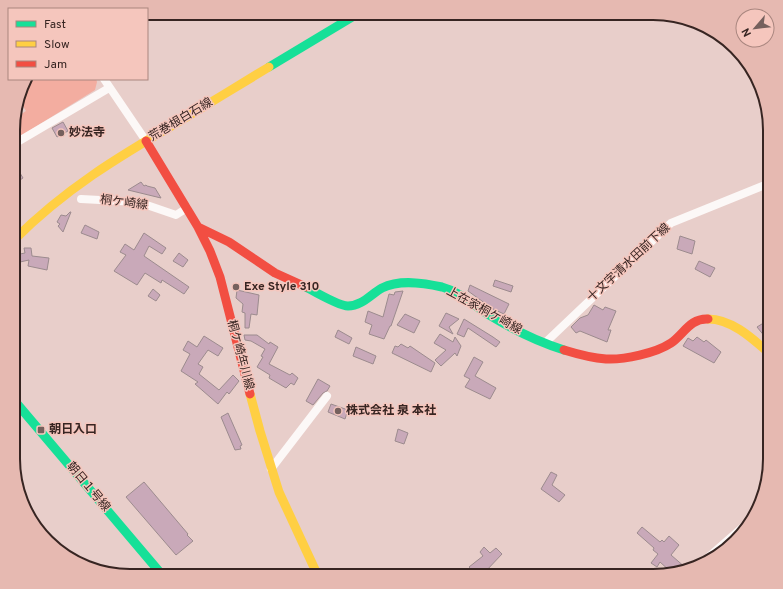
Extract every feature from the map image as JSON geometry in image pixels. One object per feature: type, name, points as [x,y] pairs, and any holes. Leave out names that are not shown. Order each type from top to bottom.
[{"type":"street","name":"荒巻根白石線","points":[[20,234],[36,217],[67,192],[105,165],[347,20]]},
{"type":"street","points":[[105,80],[146,141]]},
{"type":"street","points":[[20,140],[109,88]]},
{"type":"street","name":"桐ケ崎年川線","points":[[146,141],[198,227],[210,251],[220,277],[271,469],[288,513],[315,569]]},
{"type":"street","name":"十文字清水田前下線","points":[[545,343],[671,223],[763,186]]},
{"type":"street","name":"桐ケ崎線","points":[[81,199],[138,202],[176,215],[186,208]]},
{"type":"street","name":"上在家桐ケ崎線","points":[[198,227],[229,242],[275,273],[346,306],[361,304],[384,288],[397,284],[425,285],[446,288],[454,291],[490,316],[561,350],[606,359],[630,356],[662,348],[672,342],[693,322],[702,318],[713,318],[726,322],[749,336],[763,348]]},
{"type":"street","points":[[271,469],[327,396]]},
{"type":"street","name":"朝日１号線","points":[[20,407],[157,569]]},
{"type":"shaded area","points":[[32,80],[96,80],[95,90],[20,136],[21,114],[26,111],[23,106],[28,88]]},
{"type":"building","points":[[63,122],[68,131],[57,137],[52,128]]},
{"type":"building","points":[[20,173],[23,178],[20,180]]},
{"type":"building","points":[[141,182],[144,186],[146,185],[155,188],[161,198],[128,190]]},
{"type":"building","points":[[70,212],[63,232],[58,226],[60,224],[57,222],[61,215],[66,216]]},
{"type":"building","points":[[85,225],[99,232],[97,239],[81,233]]},
{"type":"building","points":[[144,233],[166,248],[162,254],[149,246],[144,256],[189,287],[184,294],[162,280],[161,283],[145,273],[137,285],[114,271],[126,255],[120,252],[125,244],[134,250]]},
{"type":"building","points":[[680,236],[695,241],[692,254],[677,249]]},
{"type":"building","points":[[24,248],[31,248],[32,256],[49,258],[47,270],[28,266],[29,260],[20,262],[20,254],[25,253]]},
{"type":"building","points":[[179,253],[188,260],[183,267],[173,261]]},
{"type":"building","points":[[699,261],[715,268],[710,277],[695,269]]},
{"type":"building","points":[[495,280],[513,286],[511,292],[493,286]]},
{"type":"building","points":[[470,285],[509,304],[504,314],[493,309],[468,291]]},
{"type":"building","points":[[153,289],[160,295],[156,301],[148,296]]},
{"type":"building","points":[[237,290],[259,295],[257,315],[251,314],[249,328],[245,328],[245,313],[242,312],[243,304],[236,298]]},
{"type":"building","points":[[403,291],[391,326],[384,339],[369,334],[372,325],[365,322],[368,311],[383,317],[389,294],[394,295],[395,292]]},
{"type":"building","points":[[594,305],[603,310],[605,307],[616,311],[608,330],[611,330],[607,342],[580,331],[576,333],[571,327],[580,318],[588,315]]},
{"type":"building","points":[[446,313],[459,319],[449,327],[453,334],[439,326]]},
{"type":"building","points":[[405,314],[420,321],[414,333],[397,325]]},
{"type":"building","points":[[464,319],[500,342],[496,347],[468,328],[464,337],[457,334]]},
{"type":"building","points":[[763,323],[763,334],[757,327]]},
{"type":"building","points":[[338,330],[352,338],[349,344],[335,337]]},
{"type":"building","points":[[440,334],[453,342],[455,337],[461,346],[457,356],[455,353],[441,366],[435,360],[446,350],[434,343]]},
{"type":"building","points":[[244,335],[257,335],[269,344],[270,342],[278,347],[269,364],[290,375],[292,373],[298,378],[294,385],[291,383],[286,388],[269,378],[270,375],[257,367],[263,357],[261,356],[265,349],[251,341],[245,340]]},
{"type":"building","points":[[204,336],[223,348],[218,356],[208,350],[198,364],[203,367],[199,374],[219,390],[233,375],[239,381],[229,394],[227,392],[218,404],[195,384],[198,382],[181,371],[190,354],[183,350],[188,341],[197,347]]},
{"type":"building","points":[[697,337],[704,342],[706,340],[721,352],[714,363],[683,346],[688,338],[693,341]]},
{"type":"building","points":[[401,344],[408,348],[410,346],[435,363],[431,372],[392,353],[395,346],[398,347]]},
{"type":"building","points":[[356,347],[376,356],[373,364],[353,356]]},
{"type":"building","points":[[474,357],[483,362],[475,376],[496,388],[490,399],[465,387],[470,379],[464,376]]},
{"type":"building","points":[[318,379],[330,386],[313,405],[306,401]]},
{"type":"building","name":"株式会社 泉 本社","points":[[331,404],[348,410],[345,419],[328,412]]},
{"type":"building","points":[[228,413],[242,445],[240,446],[241,449],[235,450],[221,417]]},
{"type":"building","points":[[398,429],[408,433],[404,444],[395,441]]},
{"type":"building","points":[[551,472],[557,475],[552,485],[565,495],[559,502],[541,489]]},
{"type":"building","points":[[144,482],[193,541],[176,555],[126,497]]},
{"type":"building","points":[[642,527],[660,542],[662,540],[664,542],[669,536],[679,545],[671,555],[682,565],[667,568],[660,562],[657,567],[651,563],[658,554],[653,550],[654,548],[637,533]]},
{"type":"building","points":[[484,547],[490,553],[496,548],[502,554],[488,569],[471,569],[469,567],[483,556],[480,552]]},
{"type":"traffic: fast","points":[[269,67],[347,20]]},
{"type":"traffic: fast","points":[[306,287],[333,301],[348,306],[358,304],[378,290],[396,283],[420,283],[442,287],[455,292],[489,315],[516,330],[564,350]]},
{"type":"traffic: fast","points":[[20,407],[157,569]]},
{"type":"traffic: slow","points":[[20,234],[53,205],[93,175],[269,67]]},
{"type":"traffic: slow","points":[[708,319],[725,322],[734,326],[763,348]]},
{"type":"traffic: slow","points":[[250,394],[279,492],[315,569]]},
{"type":"traffic: jam","points":[[146,141],[198,227],[210,251],[220,277],[250,394]]},
{"type":"traffic: jam","points":[[198,227],[229,242],[275,273],[306,287]]},
{"type":"traffic: jam","points":[[564,350],[585,356],[606,359],[640,355],[665,347],[696,321],[708,319]]},
{"type":"place","name":"妙法寺","points":[[61,133]]},
{"type":"place","name":"Exe Style 310","points":[[236,287]]},
{"type":"place","name":"株式会社 泉 本社","points":[[338,411]]},
{"type":"place","name":"朝日入口","points":[[41,430]]}]
